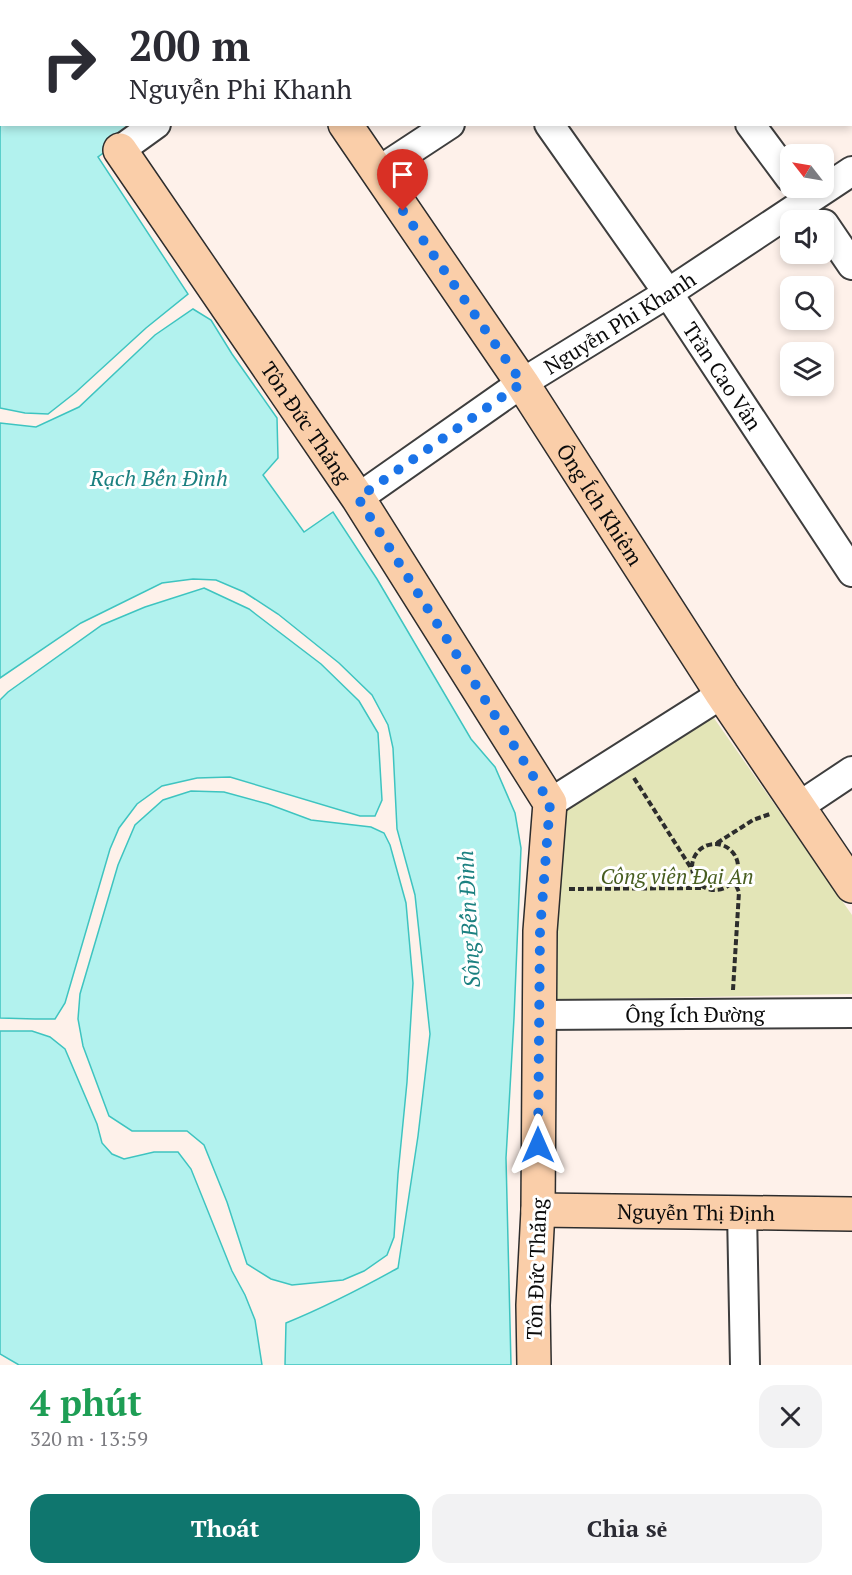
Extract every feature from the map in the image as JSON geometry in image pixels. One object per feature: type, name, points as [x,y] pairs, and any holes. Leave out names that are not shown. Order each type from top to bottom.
[{"type":"street","points":[[120,150],[153,126]]},
{"type":"street","name":"Ông Ích Khiêm","points":[[346,126],[522,383],[722,694],[852,886]]},
{"type":"street","points":[[377,172],[447,126]]},
{"type":"street","name":"Trần Cao Vân","points":[[550,126],[668,293],[852,572]]},
{"type":"street","points":[[751,126],[780,165]]},
{"type":"street","name":"Tôn Đức Thắng","points":[[120,150],[358,498],[550,803],[540,931],[538,1210],[534,1365]]},
{"type":"street","name":"Nguyễn Phi Khanh","points":[[834,181],[852,171]]},
{"type":"street","name":"Nguyễn Phi Khanh","points":[[358,498],[522,383],[668,293],[803,198]]},
{"type":"street","points":[[834,239],[852,265]]},
{"type":"street","points":[[550,803],[722,694]]},
{"type":"street","points":[[798,807],[852,771]]},
{"type":"street","name":"Ông Ích Đường","points":[[539,1015],[852,1013]]},
{"type":"street","name":"Nguyễn Thị Định","points":[[538,1210],[852,1214]]},
{"type":"street","points":[[742,1212],[745,1365]]},
{"type":"path","points":[[621,758],[692,869],[696,882],[711,891],[724,889],[734,881],[738,869],[736,856],[731,850],[716,844],[699,850],[693,860],[692,869]]},
{"type":"path","points":[[716,844],[753,820],[798,807]]},
{"type":"path","points":[[732,1014],[739,892],[734,881]]},
{"type":"path","points":[[565,889],[703,888]]},
{"type":"green space","name":"Công viên Đại An","points":[[709,711],[852,915],[852,994],[554,1000],[557,808]]},
{"type":"water","points":[[0,126],[140,126],[98,157],[188,294],[48,414],[25,413],[0,408]]},
{"type":"water","name":"Rạch Bến Đình","points":[[193,309],[211,320],[277,418],[278,458],[263,475],[304,532],[333,512],[377,579],[471,739],[495,767],[515,813],[521,848],[506,1158],[511,1365],[285,1365],[286,1323],[398,1268],[418,1136],[430,1034],[415,895],[397,829],[393,748],[388,725],[372,695],[339,663],[278,614],[244,592],[216,580],[193,579],[162,583],[81,623],[0,678],[0,423],[36,427],[79,407],[155,335]]},
{"type":"water","points":[[204,588],[249,609],[321,664],[359,701],[378,733],[382,800],[375,816],[360,816],[230,777],[197,778],[162,786],[137,804],[119,828],[110,849],[65,1003],[55,1019],[0,1018],[0,700],[102,625],[145,607]]},
{"type":"water","points":[[191,791],[224,792],[268,804],[311,820],[371,827],[384,833],[390,845],[406,903],[413,983],[394,1237],[387,1255],[364,1271],[343,1280],[292,1285],[271,1279],[247,1264],[227,1202],[204,1145],[187,1131],[132,1131],[109,1116],[83,1046],[78,1019],[80,994],[118,865],[135,825],[163,800]]},
{"type":"water","points":[[0,1031],[32,1031],[50,1037],[65,1049],[97,1124],[102,1143],[112,1154],[124,1159],[154,1152],[178,1152],[191,1169],[232,1271],[255,1320],[262,1365],[19,1365],[0,1354]]},
{"type":"route","points":[[403,211],[522,383],[358,498],[550,803],[540,931],[538,1145]]},
{"type":"water label","name":"Sông Bến Đình","points":[[468,919]]}]
